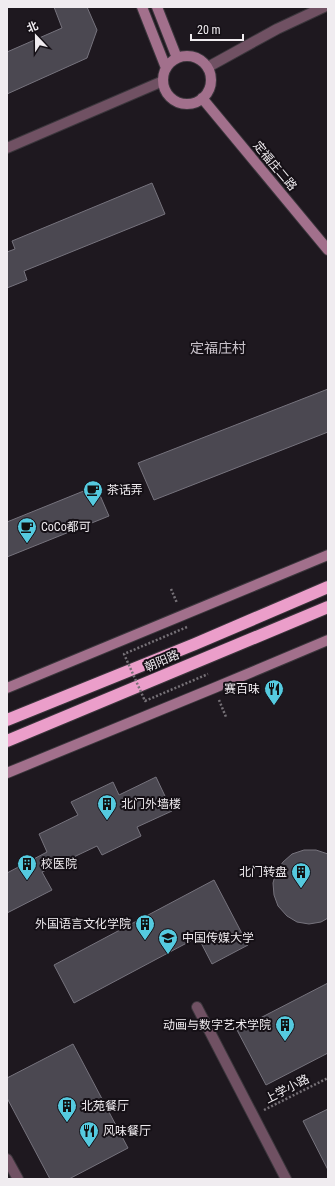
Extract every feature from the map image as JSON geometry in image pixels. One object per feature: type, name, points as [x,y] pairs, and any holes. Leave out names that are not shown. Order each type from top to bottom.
[{"type":"highway","name":"朝阳路","points":[[7,720],[194,644],[328,587]]},
{"type":"highway","name":"朝阳路","points":[[7,740],[328,606]]},
{"type":"street","points":[[142,7],[166,68]]},
{"type":"street","points":[[158,7],[177,58]]},
{"type":"street","points":[[208,67],[277,29],[324,7]]},
{"type":"street","points":[[186,55],[191,56],[201,60],[208,67],[211,76],[211,86],[206,95],[198,101],[189,104],[176,102],[165,89],[163,81],[166,68],[172,60],[186,55]]},
{"type":"street","points":[[7,148],[163,81]]},
{"type":"street","name":"定福庄二路","points":[[202,98],[328,250]]},
{"type":"street","points":[[7,688],[328,555]]},
{"type":"street","points":[[7,774],[328,640]]},
{"type":"street","points":[[197,1006],[286,1179]]},
{"type":"street","points":[[7,1158],[18,1179]]},
{"type":"path","points":[[188,627],[124,654],[145,701],[208,674]]},
{"type":"path","name":"上学小路","points":[[254,1116],[328,1078]]},
{"type":"building","points":[[54,7],[87,7],[97,30],[87,58],[7,94],[7,52],[62,28]]},
{"type":"building","points":[[152,183],[165,214],[24,271],[27,280],[7,288],[7,252],[15,249],[12,241]]},
{"type":"building","points":[[328,389],[328,432],[154,500],[138,463]]},
{"type":"building","points":[[96,486],[109,516],[7,557],[7,522]]},
{"type":"building","name":"北门外墙楼","points":[[156,777],[172,811],[137,827],[141,836],[102,855],[97,846],[42,872],[52,890],[7,913],[7,873],[47,852],[39,834],[78,815],[71,802],[113,782],[119,795]]},
{"type":"building","name":"北门转盘","points":[[304,850],[316,850],[328,854],[328,918],[321,922],[309,924],[297,922],[287,916],[278,906],[274,895],[273,883],[276,872],[283,862],[292,854]]},
{"type":"building","name":"外国语言文化学院","points":[[214,880],[248,945],[212,964],[198,937],[74,1003],[54,965]]},
{"type":"building","name":"动画与数字艺术学院","points":[[328,983],[328,1053],[266,1085],[237,1030]]},
{"type":"building","name":"北苑餐厅","points":[[73,1044],[128,1148],[69,1179],[50,1179],[7,1098],[7,1078]]},
{"type":"building","points":[[328,1109],[328,1170],[303,1121]]},
{"type":"place","name":"茶话弄","points":[[93,507]]},
{"type":"place","name":"CoCo都可","points":[[27,544]]},
{"type":"place","name":"赛百味","points":[[274,706]]},
{"type":"place","name":"北门外墙楼","points":[[107,821]]},
{"type":"place","name":"校医院","points":[[27,881]]},
{"type":"place","name":"北门转盘","points":[[301,889]]},
{"type":"place","name":"外国语言文化学院","points":[[145,941]]},
{"type":"place","name":"中国传媒大学","points":[[168,955]]},
{"type":"place","name":"动画与数字艺术学院","points":[[285,1042]]},
{"type":"place","name":"北苑餐厅","points":[[67,1123]]},
{"type":"place","name":"风味餐厅","points":[[89,1148]]},
{"type":"district","name":"定福庄村","points":[[218,348]]}]
